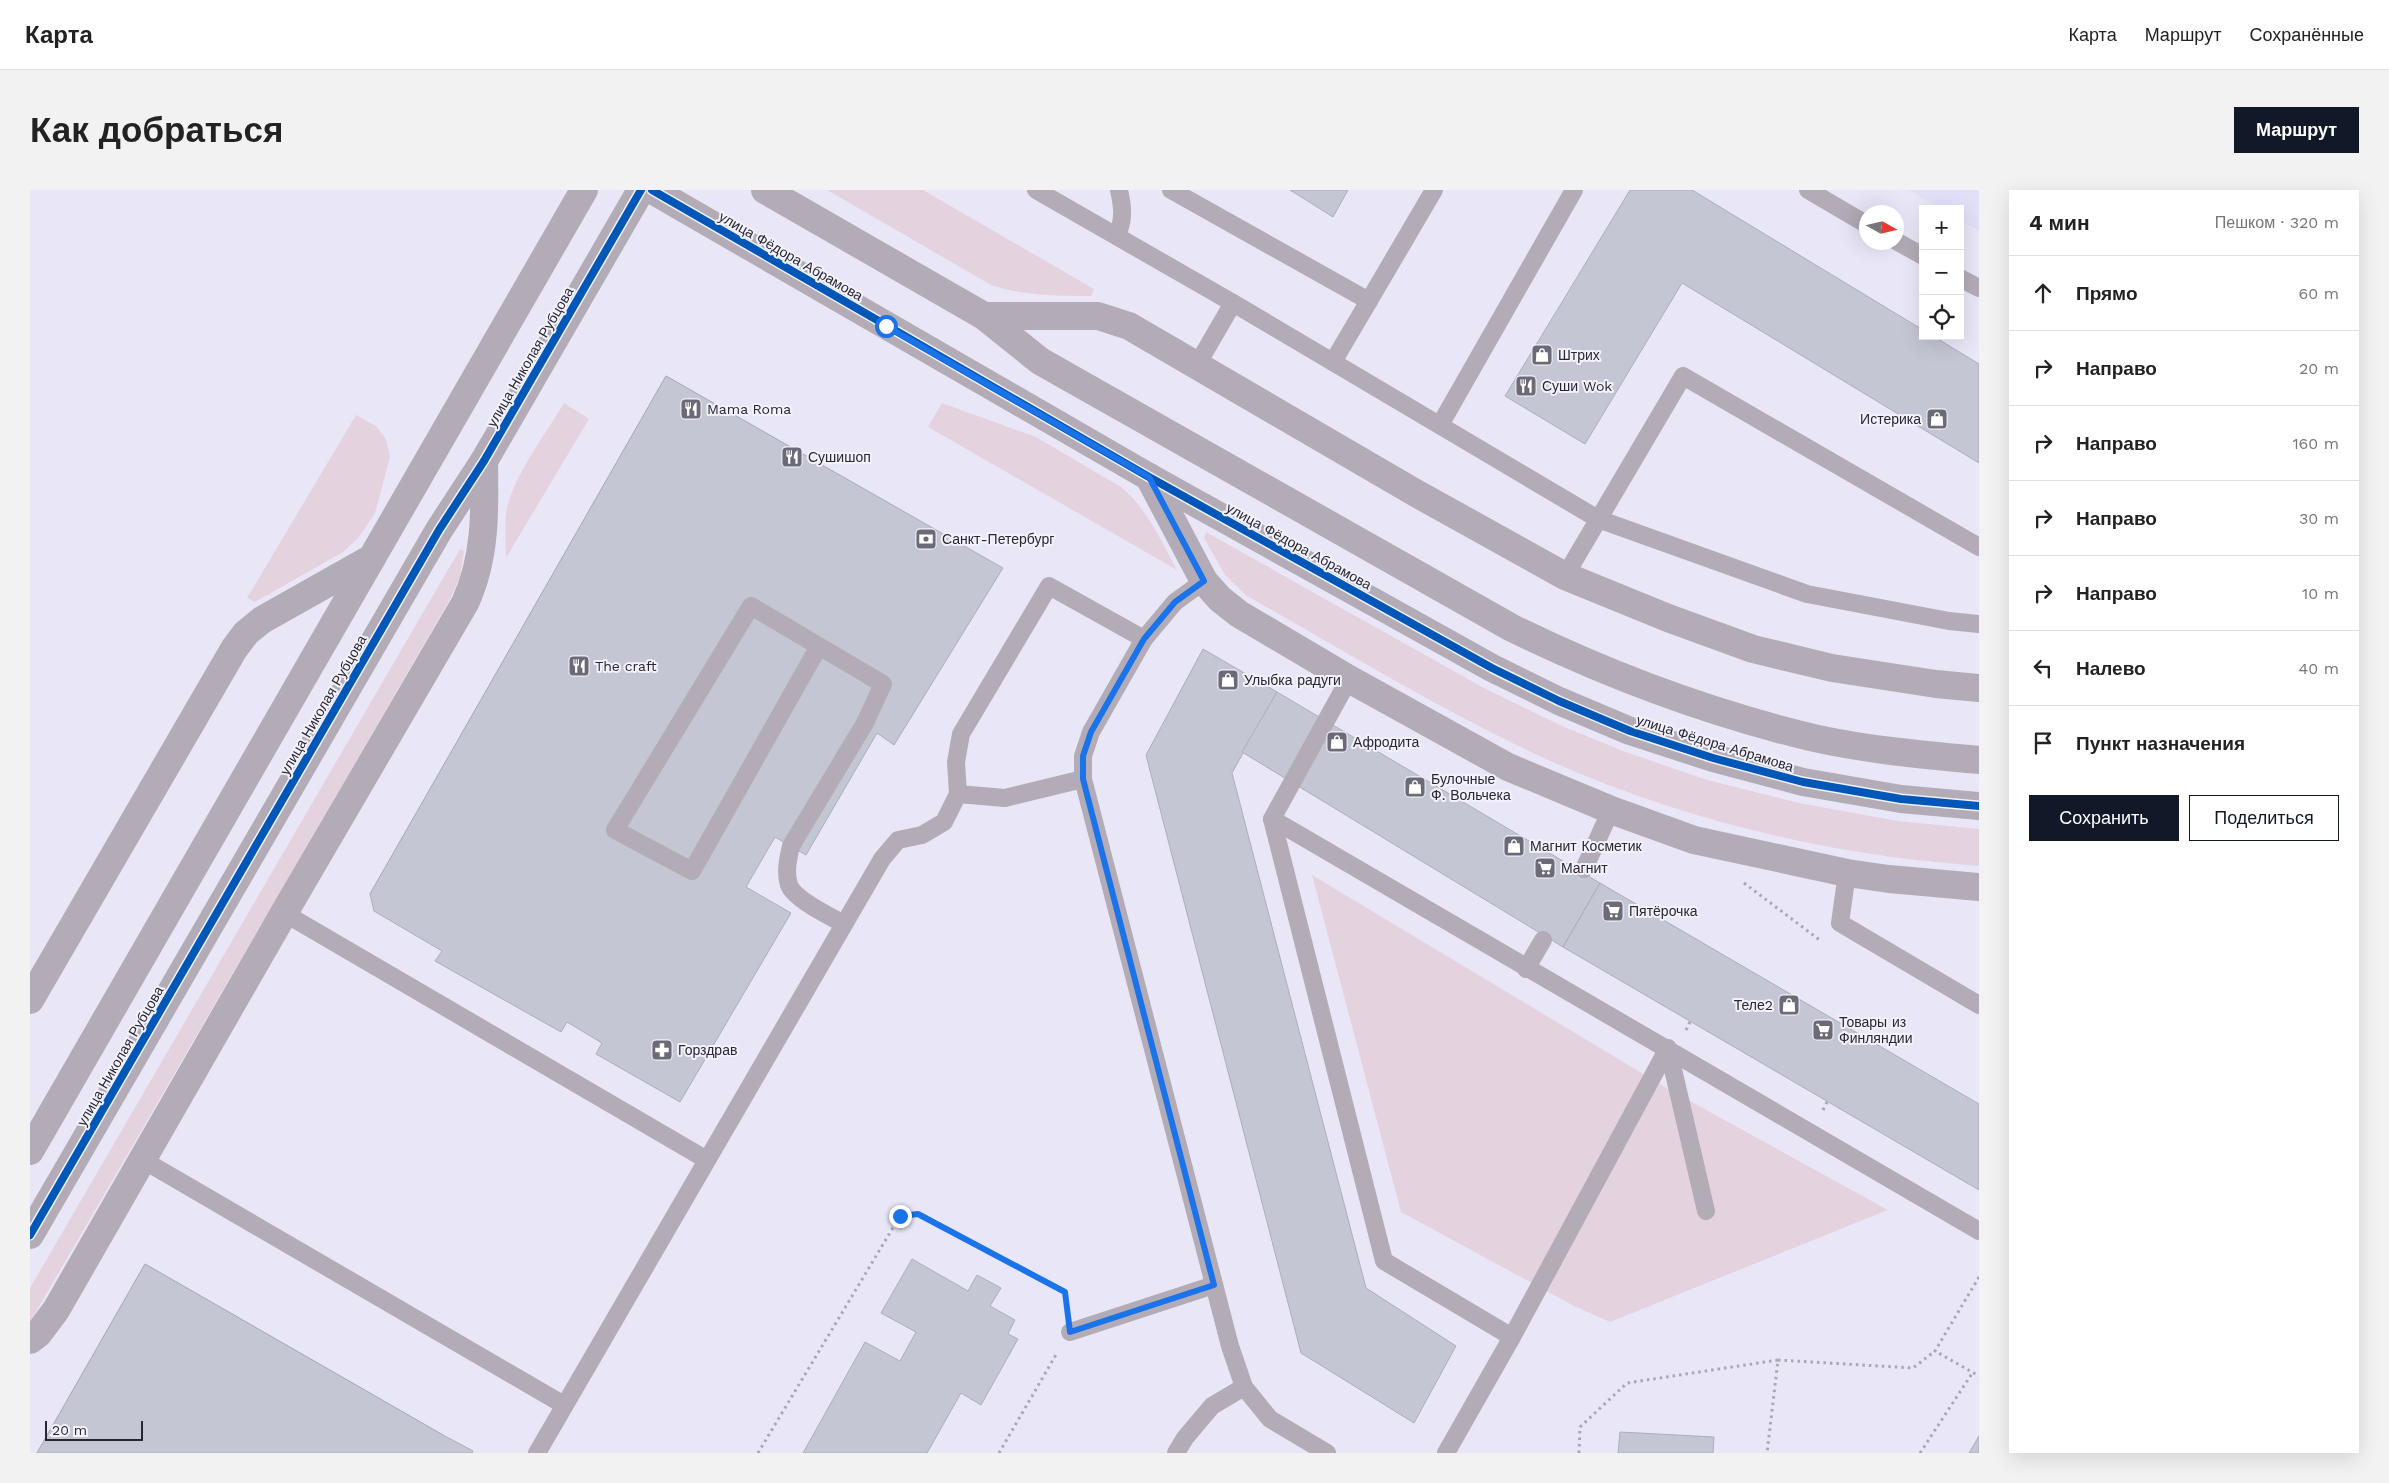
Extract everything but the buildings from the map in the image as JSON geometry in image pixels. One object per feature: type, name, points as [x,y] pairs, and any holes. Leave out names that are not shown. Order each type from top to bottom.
[{"type":"street","points":[[30,1151],[584,190]]},
{"type":"street","name":"улица Николая Рубцова","points":[[30,1235],[439,530],[484,461],[641,190]]},
{"type":"street","name":"улица Фёдора Абрамова","points":[[652,190],[1149,477],[1492,668],[1558,700],[1630,731],[1713,758],[1803,782],[1900,799],[1979,806]]},
{"type":"street","points":[[765,190],[984,316],[1040,360],[1512,628],[1567,655],[1672,697],[1815,738],[1906,753],[1979,760]]},
{"type":"street","points":[[984,316],[1098,316],[1129,326],[1414,492],[1564,576],[1668,618],[1753,649],[1832,668],[1936,684],[1979,688]]},
{"type":"street","points":[[30,1340],[38,1334],[56,1310],[465,603],[475,582],[485,515],[484,461]]},
{"type":"street","points":[[1149,477],[1204,581],[1220,599],[1239,614],[1349,679],[1508,766],[1611,810],[1694,840],[1847,872],[1889,879],[1979,888]]},
{"type":"street","points":[[30,1000],[238,644],[262,620],[372,558]]},
{"type":"lane","points":[[1036,190],[1233,303],[1598,519],[1807,594],[1949,622],[1979,624]]},
{"type":"lane","points":[[1117,236],[1124,210],[1119,190]]},
{"type":"lane","points":[[1171,190],[1369,301]]},
{"type":"lane","points":[[1333,362],[1434,190]]},
{"type":"lane","points":[[1440,425],[1574,190]]},
{"type":"lane","points":[[1808,190],[1859,220]]},
{"type":"lane","points":[[1904,245],[1919,254]]},
{"type":"lane","points":[[1964,280],[1979,288]]},
{"type":"lane","points":[[1197,365],[1233,303]]},
{"type":"lane","points":[[1564,576],[1683,376],[1979,547]]},
{"type":"lane","points":[[1204,581],[1175,602],[1144,639],[1091,732],[1083,756],[1083,779],[1230,1346],[1244,1387],[1270,1419],[1327,1453]]},
{"type":"lane","points":[[537,1453],[882,859],[898,840],[922,835],[944,822],[958,794],[956,762],[961,734],[1050,586],[1144,639]]},
{"type":"lane","points":[[819,646],[692,871],[616,830],[751,606],[819,646],[883,684],[865,723],[791,846],[786,867],[790,887],[807,903],[844,924]]},
{"type":"lane","points":[[1349,679],[1272,818],[1384,1262],[1512,1337]]},
{"type":"lane","points":[[958,794],[1005,798],[1083,779]]},
{"type":"lane","points":[[1584,869],[1611,810]]},
{"type":"lane","points":[[1272,818],[1526,969],[1668,1048],[1979,1231]]},
{"type":"lane","points":[[1847,872],[1840,923],[1979,1005]]},
{"type":"lane","points":[[284,913],[707,1160]]},
{"type":"lane","points":[[1526,969],[1543,940]]},
{"type":"lane","points":[[1446,1453],[1512,1337],[1668,1048]]},
{"type":"lane","points":[[1668,1048],[1706,1211]]},
{"type":"lane","points":[[143,1160],[564,1405]]},
{"type":"lane","points":[[1070,1332],[1214,1285]]},
{"type":"lane","points":[[1176,1453],[1185,1438],[1212,1406],[1244,1387]]},
{"type":"path","points":[[758,1453],[900,1216],[918,1214],[1065,1292],[1070,1332],[1000,1453]]},
{"type":"path","points":[[1579,1453],[1580,1427],[1627,1383],[1778,1360],[1913,1368],[1935,1351],[1979,1277]]},
{"type":"path","points":[[1935,1351],[1979,1376]]},
{"type":"path","points":[[1767,1453],[1778,1360]]},
{"type":"path","points":[[1920,1453],[1973,1372]]},
{"type":"shaded area","points":[[827,190],[923,190],[1094,289],[1091,296],[1053,295],[1028,293],[991,285]]},
{"type":"shaded area","points":[[1909,190],[1979,190],[1979,231],[1964,222],[1964,205],[1934,205]]},
{"type":"shaded area","points":[[564,403],[589,419],[506,558],[506,515],[513,490],[526,464]]},
{"type":"shaded area","points":[[942,403],[1036,437],[1121,487],[1146,515],[1177,570],[928,427]]},
{"type":"shaded area","points":[[356,415],[376,426],[386,439],[390,457],[375,513],[359,537],[343,552],[255,602],[247,598]]},
{"type":"shaded area","points":[[1206,532],[1484,688],[1562,726],[1623,751],[1707,780],[1799,803],[1898,821],[1979,829],[1979,866],[1903,858],[1803,842],[1715,820],[1629,793],[1587,777],[1508,741],[1432,702],[1247,596],[1225,575],[1204,538]]},
{"type":"shaded area","points":[[460,549],[464,551],[460,577],[448,603],[30,1322],[30,1288]]},
{"type":"shaded area","points":[[1312,875],[1670,1090],[1888,1210],[1610,1322],[1574,1306],[1401,1212]]},
{"type":"cycle path","points":[[30,1235],[439,530],[484,461],[641,190]]},
{"type":"cycle path","points":[[652,190],[1149,477],[1492,668],[1559,701],[1630,731],[1713,758],[1803,782],[1901,799],[1979,806]]},
{"type":"place","name":"Штрих","points":[[1542,355]]},
{"type":"place","name":"Суши Wok","points":[[1526,386]]},
{"type":"place","name":"Mama Roma","points":[[691,409]]},
{"type":"place","name":"Истерика","points":[[1937,419]]},
{"type":"place","name":"Сушишоп","points":[[792,457]]},
{"type":"place","name":"Санкт-Петербург","points":[[926,539]]},
{"type":"place","name":"The craft","points":[[579,666]]},
{"type":"place","name":"Улыбка радуги","points":[[1228,680]]},
{"type":"place","name":"Афродита","points":[[1337,742]]},
{"type":"place","name":"Булочные Ф. Вольчека","points":[[1415,787]]},
{"type":"place","name":"Магнит Косметик","points":[[1514,846]]},
{"type":"place","name":"Магнит","points":[[1545,868]]},
{"type":"place","name":"Пятёрочка","points":[[1613,911]]},
{"type":"place","name":"Теле2","points":[[1789,1005]]},
{"type":"place","name":"Товары из Финляндии","points":[[1823,1030]]},
{"type":"place","name":"Горздрав","points":[[662,1050]]},
{"type":"route","points":[[886,326],[1149,477],[1204,581],[1175,602],[1144,639],[1091,732],[1083,756],[1083,779],[1214,1285],[1070,1332],[1065,1292],[918,1214],[900,1216]]}]
